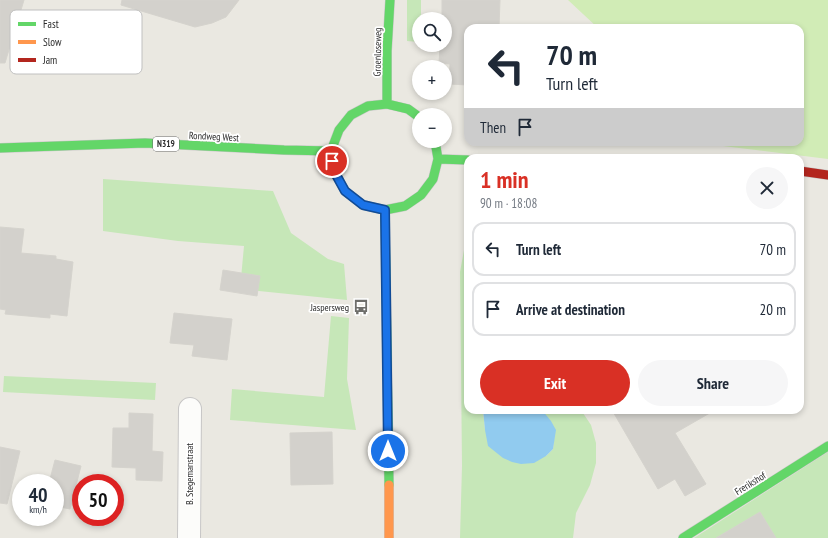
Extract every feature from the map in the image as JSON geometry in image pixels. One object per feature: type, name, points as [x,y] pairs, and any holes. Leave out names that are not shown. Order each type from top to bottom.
[{"type":"main road","name":"Groenloseweg","points":[[387,104],[390,0]]},
{"type":"main road","points":[[412,112],[408,109],[387,104],[368,106],[351,115],[339,130],[331,151],[334,171],[345,191],[363,205],[385,210],[405,206],[422,195],[433,179],[438,159],[436,148]]},
{"type":"main road","name":"Rondweg West","points":[[0,148],[145,143],[331,151]]},
{"type":"main road","points":[[438,159],[464,160]]},
{"type":"main road","points":[[804,172],[828,175]]},
{"type":"main road","points":[[385,210],[389,538]]},
{"type":"main road","name":"Frerikshof","points":[[683,538],[828,446]]},
{"type":"street","name":"B. Stegemanstraat","points":[[189,538],[190,409]]},
{"type":"green space","points":[[407,0],[421,0],[421,12],[412,12],[412,41],[407,41]]},
{"type":"green space","points":[[568,0],[828,0],[828,159],[804,156],[804,154],[787,154],[722,146],[804,146],[804,24],[594,24]]},
{"type":"green space","points":[[103,179],[273,191],[291,233],[328,259],[344,264],[347,300],[240,289],[244,246],[178,241],[103,231]]},
{"type":"green space","points":[[464,250],[464,414],[483,414],[485,430],[546,456],[553,449],[555,430],[545,414],[584,414],[591,425],[596,443],[596,463],[590,485],[576,513],[573,538],[460,538],[462,466],[460,272]]},
{"type":"green space","points":[[331,316],[349,318],[347,379],[356,430],[230,420],[232,389],[324,397]]},
{"type":"green space","points":[[4,376],[156,383],[155,400],[3,392]]},
{"type":"green space","points":[[828,452],[828,538],[694,538]]},
{"type":"water","points":[[483,414],[545,414],[556,430],[553,449],[546,456],[534,463],[521,464],[503,458],[488,446]]},
{"type":"building","points":[[0,0],[24,0],[21,10],[10,10],[10,46],[5,63],[0,63]]},
{"type":"building","points":[[122,0],[239,0],[226,17],[212,23],[195,27],[121,5]]},
{"type":"building","points":[[442,0],[500,0],[499,24],[464,24],[464,85],[452,84],[452,60],[439,60],[440,52],[452,52],[452,12],[442,12]]},
{"type":"building","points":[[0,227],[24,229],[21,253],[56,256],[56,259],[73,262],[67,316],[50,314],[50,318],[5,314],[6,310],[0,309]]},
{"type":"building","points":[[223,270],[260,276],[257,296],[220,290]]},
{"type":"building","points":[[174,313],[232,319],[227,360],[192,356],[194,345],[170,343]]},
{"type":"building","points":[[129,413],[153,414],[152,451],[163,452],[162,481],[136,480],[136,468],[112,467],[113,428],[129,428]]},
{"type":"building","points":[[614,414],[708,414],[675,433],[706,484],[685,496],[675,479],[658,489]]},
{"type":"building","points":[[332,432],[333,484],[291,485],[290,433]]},
{"type":"building","points":[[0,447],[20,451],[14,474],[12,474],[12,484],[7,504],[0,503]]},
{"type":"building","points":[[55,460],[81,466],[79,474],[72,474],[72,501],[70,509],[64,508],[64,474],[51,474]]},
{"type":"building","points":[[760,512],[776,538],[716,538]]},
{"type":"traffic: fast","points":[[387,104],[387,51],[390,0]]},
{"type":"traffic: fast","points":[[412,112],[408,109],[387,104],[368,106],[351,115],[339,130],[331,151],[334,171],[345,191],[363,205],[385,210],[405,206],[421,195],[433,179],[438,159],[436,148]]},
{"type":"traffic: fast","points":[[0,148],[145,143],[331,151]]},
{"type":"traffic: fast","points":[[438,159],[464,160]]},
{"type":"traffic: fast","points":[[385,210],[389,485]]},
{"type":"traffic: fast","points":[[683,538],[828,446]]},
{"type":"traffic: slow","points":[[389,485],[389,538]]},
{"type":"traffic: jam","points":[[804,172],[828,175]]},
{"type":"place","name":"Jaspersweg","points":[[361,307]]},
{"type":"route","points":[[332,161],[334,171],[345,191],[363,205],[385,210],[388,451]]}]
